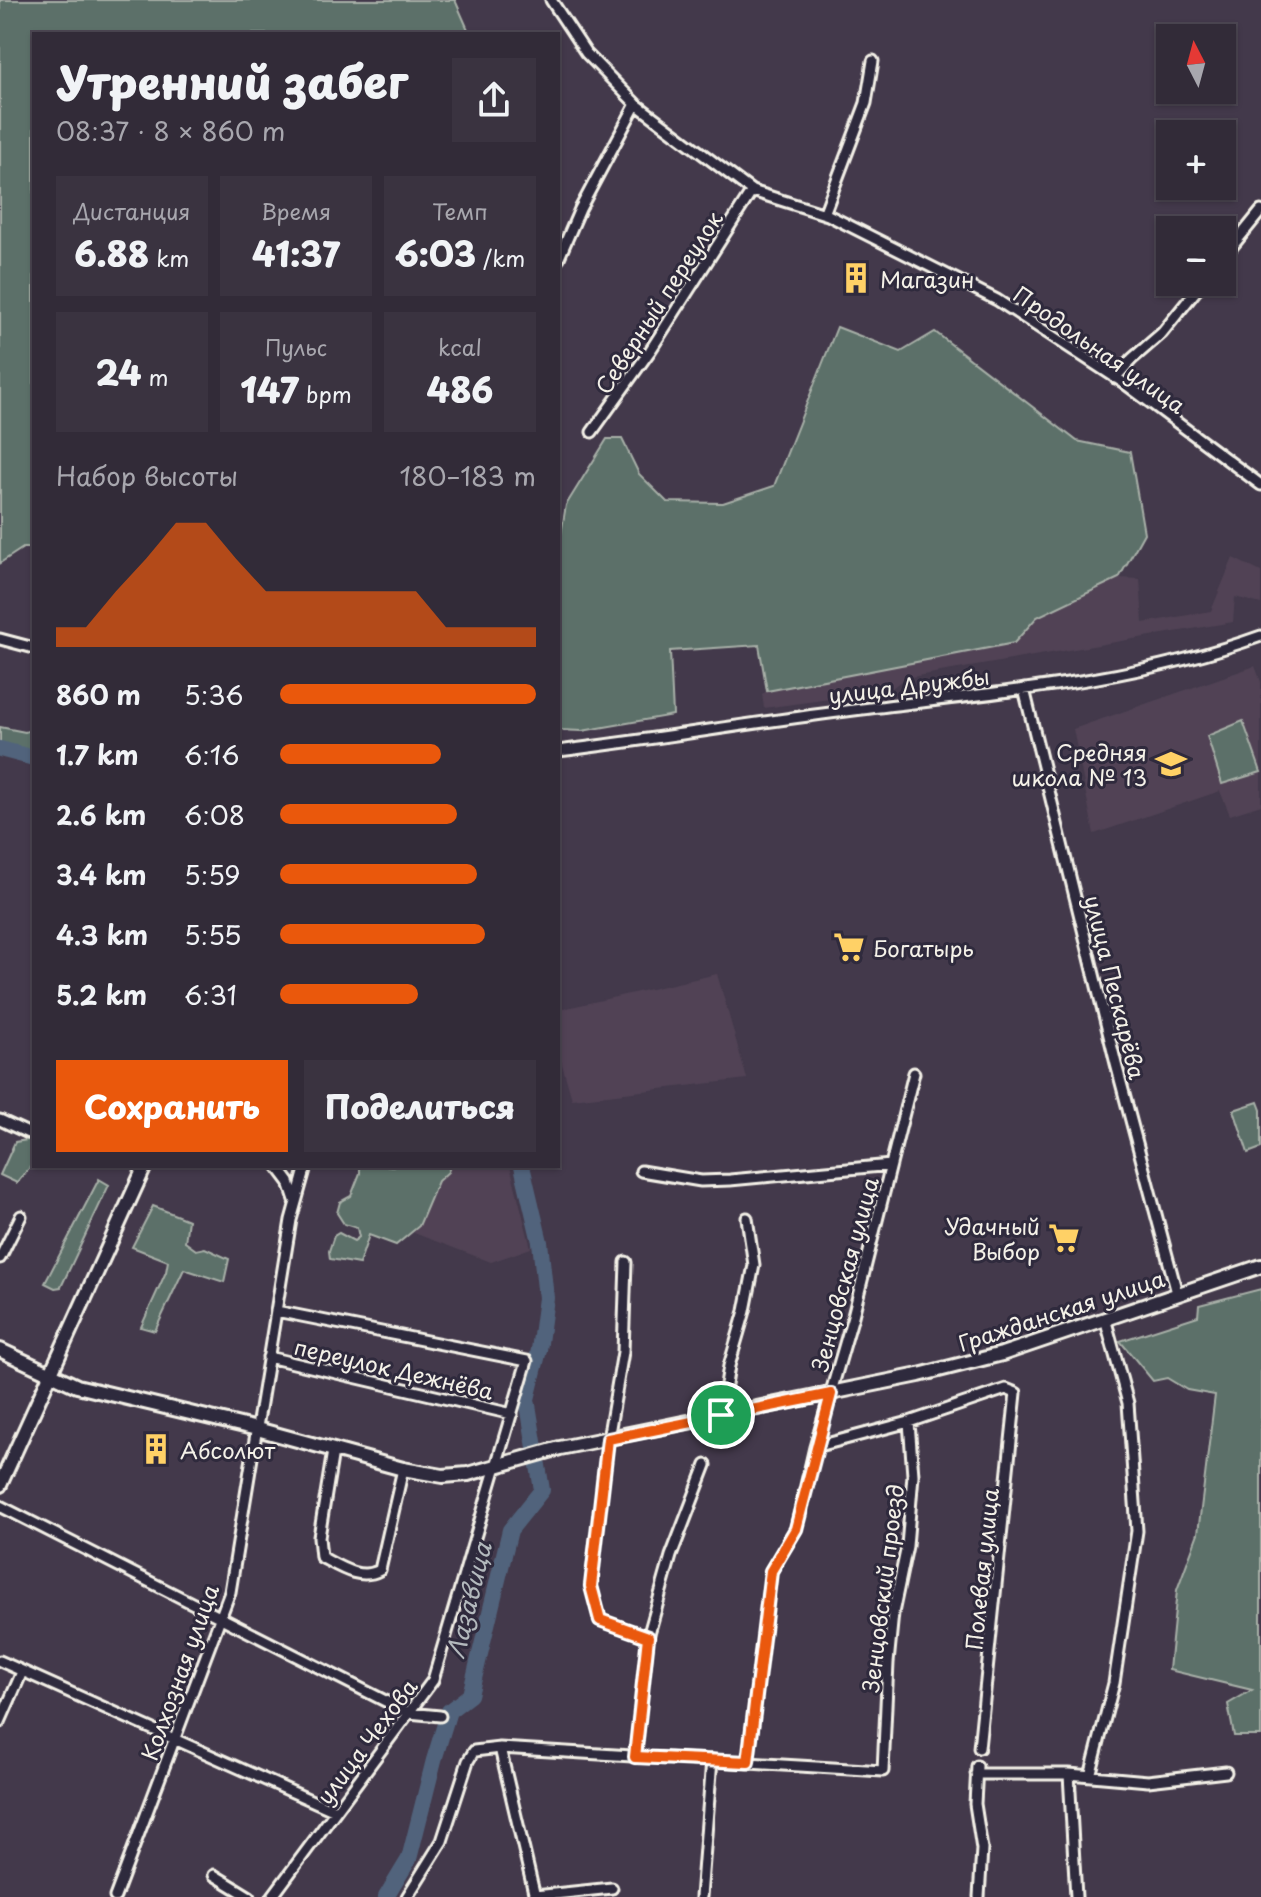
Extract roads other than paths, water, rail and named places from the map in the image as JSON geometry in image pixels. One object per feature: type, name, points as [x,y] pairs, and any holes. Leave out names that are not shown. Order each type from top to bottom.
[{"type":"main road","points":[[0,1485],[144,1168]]},
{"type":"main road","name":"Гражданская улица","points":[[0,1350],[77,1386],[257,1429],[403,1469],[443,1476],[496,1467],[560,1448],[831,1394],[1002,1354],[1261,1266]]},
{"type":"street","name":"Продольная улица","points":[[551,0],[586,53],[636,104],[752,191],[824,214],[997,300],[1115,378],[1261,485]]},
{"type":"street","points":[[824,214],[866,103],[873,61]]},
{"type":"street","points":[[560,255],[580,209],[636,104]]},
{"type":"street","name":"Северный переулок","points":[[592,432],[650,351],[752,191]]},
{"type":"street","points":[[1236,242],[1261,211]]},
{"type":"street","points":[[1115,378],[1162,333],[1192,296]]},
{"type":"street","name":"улица Дружбы","points":[[560,751],[1024,689],[1134,671],[1261,636]]},
{"type":"street","points":[[0,639],[32,647]]},
{"type":"street","name":"улица Пескарёва","points":[[1024,689],[1116,1064],[1177,1293]]},
{"type":"street","name":"Зенцовская улица","points":[[748,1762],[771,1571],[796,1529],[914,1073]]},
{"type":"street","points":[[0,1120],[28,1133]]},
{"type":"street","points":[[641,1171],[701,1181],[891,1165]]},
{"type":"street","points":[[278,1168],[289,1182],[295,1200]]},
{"type":"street","name":"Колхозная улица","points":[[115,1897],[230,1592],[295,1200],[305,1168]]},
{"type":"street","points":[[0,1258],[5,1234],[21,1216]]},
{"type":"street","points":[[721,1415],[729,1366],[754,1265],[747,1218]]},
{"type":"street","points":[[626,1262],[623,1352],[608,1439],[591,1586],[600,1620],[648,1637]]},
{"type":"street","name":"улица Чехова","points":[[272,1897],[433,1680],[527,1361],[276,1311]]},
{"type":"street","points":[[1090,1776],[1114,1683],[1137,1531],[1128,1403],[1105,1318]]},
{"type":"street","name":"переулок Дежнёва","points":[[268,1357],[512,1414]]},
{"type":"street","name":"Полевая улица","points":[[909,1422],[1006,1389],[1016,1393],[979,1748]]},
{"type":"street","points":[[815,1447],[909,1422]]},
{"type":"street","name":"Зенцовский проезд","points":[[748,1762],[883,1771],[893,1613],[907,1546],[913,1475],[909,1422]]},
{"type":"street","points":[[333,1451],[319,1537],[321,1557],[349,1572],[371,1575],[380,1570],[403,1469]]},
{"type":"street","points":[[635,1757],[648,1637],[671,1556],[706,1465]]},
{"type":"street","points":[[0,1506],[409,1713],[440,1716]]},
{"type":"street","points":[[0,1661],[335,1811]]},
{"type":"street","points":[[0,1722],[22,1672]]},
{"type":"street","points":[[407,1897],[442,1841],[474,1751],[500,1748],[748,1762]]},
{"type":"street","points":[[500,1748],[535,1896],[612,1888]]},
{"type":"street","points":[[701,1897],[712,1760]]},
{"type":"street","points":[[979,1897],[982,1849],[975,1804],[976,1770],[1148,1781],[1226,1772]]},
{"type":"street","points":[[1069,1774],[1076,1897]]},
{"type":"street","points":[[214,1875],[250,1897]]},
{"type":"waterway","name":"Лазавица","points":[[0,749],[32,757]]},
{"type":"waterway","name":"Лазавица","points":[[386,1897],[409,1859],[449,1711],[470,1695],[510,1530],[542,1490],[527,1399],[539,1350],[546,1298],[540,1242],[522,1168]]},
{"type":"place","name":"Магазин","points":[[856,278]]},
{"type":"place","name":"Средняя школа № 13","points":[[1171,764]]},
{"type":"place","name":"Богатырь","points":[[849,947]]},
{"type":"place","name":"Удачный Выбор","points":[[1064,1238]]},
{"type":"place","name":"Абсолют","points":[[156,1449]]}]
